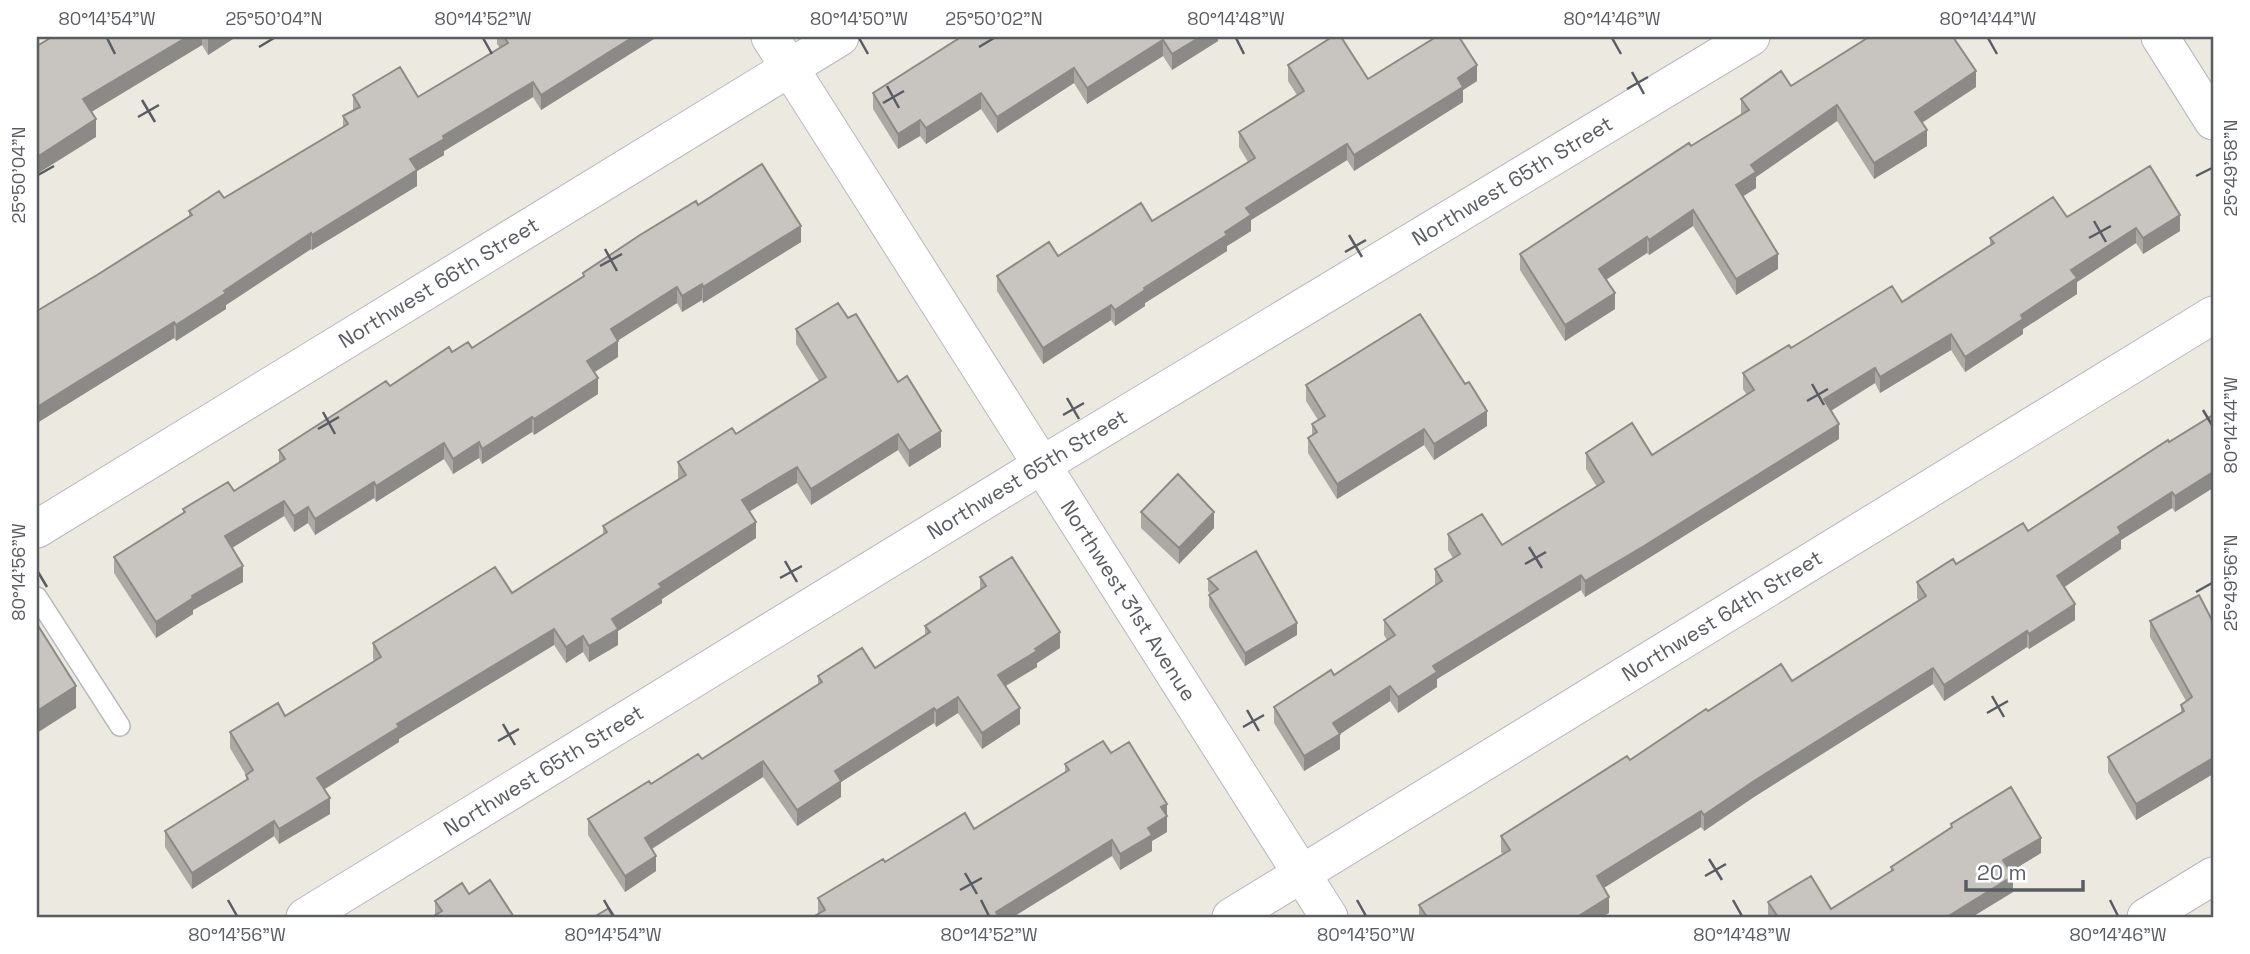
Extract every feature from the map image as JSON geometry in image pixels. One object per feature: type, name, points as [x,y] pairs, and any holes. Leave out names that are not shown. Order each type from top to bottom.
[{"type":"street","name":"Northwest 31st Avenue","points":[[770,37],[1329,917]]},
{"type":"street","name":"Northwest 66th Street","points":[[37,529],[840,37]]},
{"type":"street","name":"Northwest 65th Street","points":[[304,917],[1042,465],[1751,37]]},
{"type":"street","points":[[2160,37],[2213,121]]},
{"type":"street","name":"Northwest 64th Street","points":[[1231,917],[2213,315]]},
{"type":"street","points":[[2146,917],[2213,876]]},
{"type":"lane","points":[[37,597],[120,726]]},
{"type":"building","points":[[52,37],[187,37],[83,99],[96,119],[37,157],[37,46]]},
{"type":"building","points":[[504,37],[633,37],[541,95],[533,82],[443,136],[444,139],[410,159],[417,170],[312,235],[311,233],[176,325],[174,322],[37,407],[37,311],[192,215],[189,211],[219,191],[224,198],[348,124],[343,116],[360,107],[353,95],[400,67],[418,97],[508,43]]},
{"type":"building","points":[[961,37],[1200,37],[1172,54],[1163,40],[1087,88],[1074,68],[997,117],[981,93],[926,128],[920,120],[898,134],[873,93]]},
{"type":"building","points":[[1332,37],[1341,37],[1368,79],[1436,37],[1459,37],[1477,65],[1458,78],[1463,87],[1354,155],[1347,144],[1246,208],[1251,215],[1225,232],[1227,235],[1144,288],[1145,290],[1115,310],[1111,305],[1043,348],[997,276],[1049,242],[1058,256],[1141,203],[1152,221],[1255,158],[1239,132],[1304,91],[1288,65]]},
{"type":"building","points":[[1869,37],[1953,37],[1976,71],[1915,112],[1927,130],[1874,163],[1837,105],[1751,165],[1756,172],[1736,185],[1778,254],[1736,279],[1693,210],[1599,269],[1615,293],[1565,325],[1520,254],[1689,143],[1691,146],[1749,110],[1741,99],[1781,71],[1791,86]]},
{"type":"building","points":[[762,164],[801,226],[703,287],[702,284],[682,296],[677,287],[611,329],[618,341],[587,361],[598,378],[482,449],[479,442],[453,459],[444,443],[376,486],[374,482],[315,519],[308,507],[294,516],[284,501],[225,536],[243,566],[192,596],[193,598],[156,622],[114,557],[185,512],[183,509],[228,482],[234,491],[285,459],[279,450],[386,381],[390,386],[449,347],[452,352],[468,342],[472,348],[584,276],[583,273],[640,235],[696,201],[698,205]]},
{"type":"building","points":[[2150,166],[2180,215],[2143,238],[2136,228],[2071,270],[2077,278],[2021,315],[2023,319],[1965,357],[1951,334],[1880,377],[1875,368],[1824,399],[1839,424],[1644,546],[1585,581],[1581,575],[1433,666],[1437,672],[1398,697],[1390,686],[1333,723],[1340,734],[1304,756],[1274,707],[1331,670],[1334,675],[1395,635],[1384,620],[1442,581],[1435,569],[1460,554],[1448,534],[1482,514],[1502,545],[1604,482],[1586,453],[1632,423],[1652,455],[1754,390],[1743,373],[1789,345],[1791,348],[1892,286],[1902,302],[1994,243],[1990,238],[2053,197],[2067,217]]},
{"type":"building","points":[[838,303],[848,318],[856,314],[898,382],[907,376],[941,431],[909,451],[898,434],[811,489],[797,467],[742,500],[756,522],[659,584],[662,587],[612,619],[618,629],[589,646],[583,636],[566,647],[554,629],[397,724],[399,727],[317,778],[330,798],[279,829],[274,821],[192,873],[165,831],[248,779],[246,775],[253,770],[230,732],[278,703],[285,716],[381,657],[373,643],[495,567],[512,593],[607,532],[603,526],[686,475],[678,462],[732,428],[736,434],[826,377],[796,329]]},
{"type":"building","points":[[1420,314],[1465,384],[1469,382],[1487,411],[1434,444],[1424,429],[1337,484],[1308,438],[1317,432],[1312,424],[1325,416],[1306,385]]},
{"type":"building","points":[[2213,415],[2213,472],[2175,496],[2172,492],[2118,527],[2121,533],[2057,576],[2075,604],[2029,634],[2027,631],[1944,685],[1933,668],[1704,815],[1701,811],[1597,876],[1609,897],[1577,917],[1427,917],[1419,905],[1510,850],[1501,836],[1627,756],[1630,760],[1706,709],[1708,711],[1781,664],[1792,681],[1926,596],[1917,582],[1953,559],[1956,564],[2023,523],[2028,531],[2168,440],[2169,442]]},
{"type":"building","points":[[1178,474],[1214,512],[1179,548],[1141,512]]},
{"type":"building","points":[[1256,551],[1297,623],[1245,653],[1209,595],[1218,589],[1208,579]]},
{"type":"building","points":[[1012,557],[1060,632],[1035,649],[1037,651],[998,675],[1020,708],[982,733],[958,697],[936,711],[934,708],[835,771],[841,781],[797,810],[763,761],[645,838],[656,856],[625,876],[588,819],[698,754],[702,759],[822,682],[818,676],[862,648],[875,668],[930,632],[925,626],[986,586],[980,577]]},
{"type":"building","points":[[2199,595],[2213,622],[2213,758],[2136,804],[2108,757],[2184,711],[2181,705],[2192,697],[2150,621]]},
{"type":"building","points":[[37,624],[76,686],[37,711]]},
{"type":"building","points":[[1103,741],[1111,753],[1129,742],[1167,804],[1161,807],[1167,816],[1148,828],[1152,835],[1120,854],[1112,840],[996,912],[999,917],[813,917],[825,910],[818,898],[883,859],[885,862],[965,813],[974,829],[1069,770],[1065,764]]},
{"type":"building","points":[[2011,787],[2041,838],[2003,860],[2013,876],[1947,917],[1778,917],[1768,902],[1811,876],[1831,909],[1893,870],[1891,867],[1952,827],[1951,824]]},
{"type":"building","points":[[490,880],[514,917],[432,917],[442,911],[435,901],[462,883],[469,894]]},
{"type":"building","points":[[609,908],[615,917],[594,917]]}]
